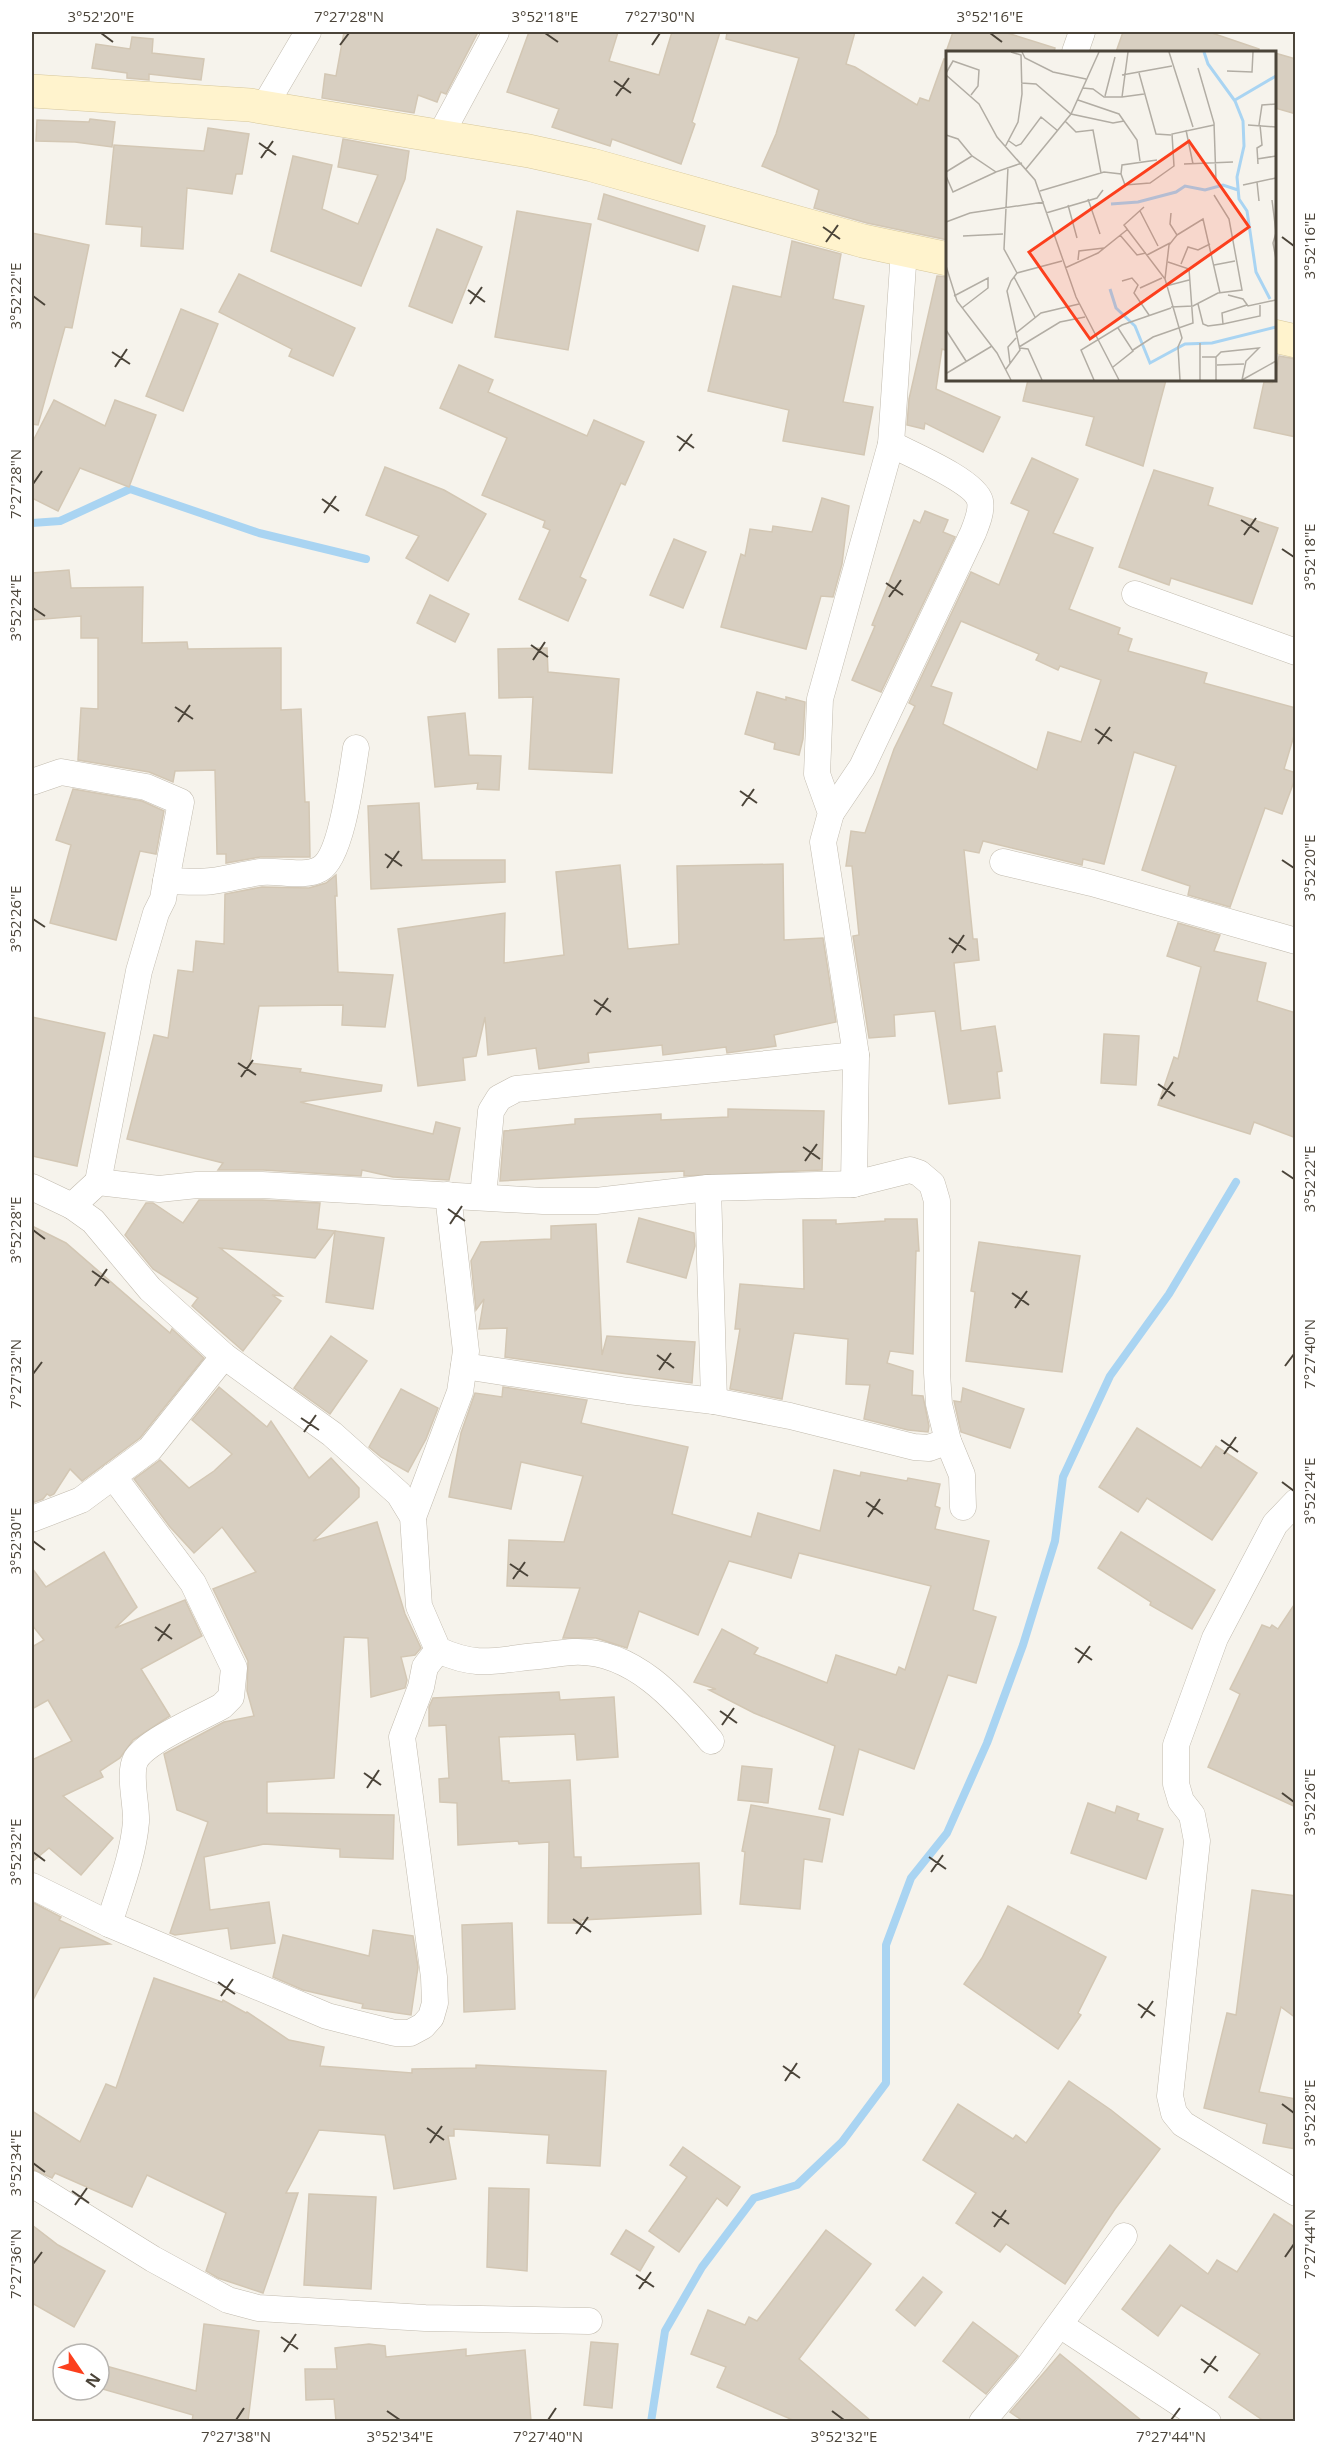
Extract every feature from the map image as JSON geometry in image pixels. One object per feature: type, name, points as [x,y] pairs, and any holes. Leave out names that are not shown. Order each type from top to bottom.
[{"type":"street","points":[[264,107],[308,32]]},
{"type":"street","points":[[440,136],[496,32]]},
{"type":"street","points":[[1075,51],[1082,32]]},
{"type":"street","points":[[32,91],[264,107],[529,151],[592,165],[904,250],[946,259]]},
{"type":"street","points":[[831,813],[817,774],[820,699],[891,444],[904,250]]},
{"type":"street","points":[[1276,336],[1296,341]]},
{"type":"street","points":[[854,1184],[856,1055],[823,842],[831,813],[862,767],[973,533],[981,503],[977,493],[966,484],[891,444]]},
{"type":"street","points":[[1135,594],[1296,652]]},
{"type":"street","points":[[166,881],[211,881],[262,872],[311,872],[322,868],[337,842],[348,800],[356,748]]},
{"type":"street","points":[[32,782],[61,772],[147,787],[181,802],[163,899],[156,913],[139,970],[98,1182],[72,1206]]},
{"type":"street","points":[[1003,862],[1092,883],[1296,941]]},
{"type":"street","points":[[483,1197],[491,1111],[499,1098],[516,1089],[856,1055]]},
{"type":"street","points":[[98,1182],[159,1189],[197,1185],[262,1185],[543,1201],[596,1201],[708,1188],[854,1184],[910,1170],[927,1178],[936,1192],[939,1404],[948,1441],[962,1475],[963,1507]]},
{"type":"street","points":[[32,1187],[72,1206],[93,1221],[150,1289],[224,1356],[332,1434],[399,1494],[413,1517]]},
{"type":"street","points":[[708,1188],[714,1401]]},
{"type":"street","points":[[448,1195],[466,1351],[460,1392],[413,1517],[419,1606],[438,1650],[460,1660],[481,1663],[575,1652],[604,1655],[628,1665],[652,1680],[690,1715],[711,1741]]},
{"type":"street","points":[[32,1519],[81,1500],[150,1449],[224,1356]]},
{"type":"street","points":[[464,1366],[628,1391],[714,1401],[790,1416],[914,1447],[929,1448],[948,1441]]},
{"type":"street","points":[[110,1924],[134,1840],[136,1819],[133,1770],[135,1760],[146,1747],[222,1706],[231,1698],[234,1668],[193,1584],[113,1476]]},
{"type":"street","points":[[1296,1502],[1275,1524],[1215,1638],[1176,1745],[1176,1784],[1181,1801],[1192,1815],[1197,1841],[1170,2096],[1174,2113],[1183,2124],[1296,2193]]},
{"type":"street","points":[[32,1886],[110,1924],[327,2016],[395,2033],[410,2033],[423,2026],[431,2017],[435,2003],[434,1977],[402,1737],[421,1687],[424,1667],[438,1650]]},
{"type":"street","points":[[32,2184],[153,2259],[228,2300],[258,2308],[425,2318],[589,2321]]},
{"type":"street","points":[[982,2421],[1029,2366],[1124,2236]]},
{"type":"street","points":[[1060,2325],[1208,2421]]},
{"type":"building","points":[[344,32],[478,32],[446,94],[441,92],[437,102],[418,95],[414,113],[322,98],[325,74],[336,76]]},
{"type":"building","points":[[529,32],[618,32],[609,61],[659,75],[672,32],[720,32],[692,122],[695,124],[681,164],[612,139],[610,146],[552,127],[559,109],[507,92]]},
{"type":"building","points":[[727,32],[855,32],[846,64],[855,67],[917,105],[920,98],[929,101],[944,59],[946,60],[946,240],[867,223],[814,208],[819,190],[762,166],[776,134],[799,58],[726,39]]},
{"type":"building","points":[[953,32],[1004,32],[1055,48],[1054,51],[946,51]]},
{"type":"building","points":[[1123,32],[1209,32],[1259,49],[1258,51],[1116,51]]},
{"type":"building","points":[[132,37],[153,39],[152,53],[204,59],[201,80],[149,74],[149,80],[127,78],[127,73],[92,68],[96,44],[130,49]]},
{"type":"building","points":[[1276,53],[1296,59],[1296,114],[1276,108]]},
{"type":"building","points":[[90,119],[115,122],[112,147],[75,142],[36,141],[37,120],[89,122]]},
{"type":"building","points":[[208,128],[249,134],[242,174],[236,174],[232,194],[187,188],[183,249],[141,246],[142,227],[106,224],[114,145],[204,151]]},
{"type":"building","points":[[343,139],[409,151],[405,179],[361,286],[271,251],[293,156],[332,165],[322,209],[358,224],[378,175],[338,167]]},
{"type":"building","points":[[604,194],[705,226],[698,251],[598,219]]},
{"type":"building","points":[[517,211],[591,224],[568,350],[495,337]]},
{"type":"building","points":[[437,229],[482,247],[452,323],[409,306]]},
{"type":"building","points":[[32,233],[89,245],[72,328],[65,327],[38,425],[32,424]]},
{"type":"building","points":[[792,241],[841,254],[833,299],[864,306],[843,402],[873,407],[864,455],[783,441],[789,410],[708,391],[733,286],[781,297]]},
{"type":"building","points":[[239,274],[355,328],[333,376],[289,356],[292,349],[219,312]]},
{"type":"building","points":[[937,276],[946,277],[946,350],[942,349],[936,389],[1000,417],[983,452],[925,423],[924,429],[907,425],[909,399]]},
{"type":"building","points":[[181,309],[218,324],[183,411],[146,396]]},
{"type":"building","points":[[1279,356],[1296,359],[1296,437],[1254,428],[1264,382],[1276,381]]},
{"type":"building","points":[[459,365],[493,380],[488,392],[587,436],[594,420],[644,442],[625,485],[621,483],[580,577],[586,580],[568,621],[519,599],[550,530],[543,527],[545,521],[482,495],[507,438],[440,408]]},
{"type":"building","points":[[1028,381],[1166,381],[1143,466],[1086,445],[1094,417],[1023,401]]},
{"type":"building","points":[[54,400],[105,426],[115,400],[156,415],[129,487],[80,468],[58,511],[32,498],[32,443]]},
{"type":"building","points":[[1032,458],[1078,479],[1053,533],[1093,548],[1069,609],[1120,628],[1118,634],[1132,639],[1128,651],[1207,673],[1204,683],[1296,708],[1296,729],[1284,769],[1296,773],[1296,776],[1282,814],[1265,808],[1230,907],[1188,895],[1190,886],[1142,870],[1176,766],[1134,752],[1104,864],[1083,859],[1082,865],[983,841],[979,853],[964,850],[973,939],[977,939],[979,960],[954,963],[961,1031],[995,1026],[1002,1071],[997,1072],[1000,1098],[949,1104],[935,1011],[894,1015],[895,1036],[869,1038],[853,936],[859,935],[852,866],[846,866],[851,831],[865,833],[894,749],[915,706],[909,703],[971,572],[999,585],[1029,511],[1011,503]],"holes":[[[961,621],[1039,654],[1036,660],[1058,670],[1060,666],[1101,680],[1081,742],[1048,732],[1037,770],[943,724],[952,693],[931,686]]]},
{"type":"building","points":[[385,467],[444,490],[486,514],[448,581],[406,558],[419,536],[366,515]]},
{"type":"building","points":[[1154,470],[1213,488],[1208,505],[1278,528],[1252,604],[1171,578],[1169,585],[1119,567]]},
{"type":"building","points":[[822,498],[849,506],[842,564],[833,597],[821,596],[806,649],[721,627],[741,554],[745,556],[750,529],[772,532],[773,526],[812,532]]},
{"type":"building","points":[[925,511],[948,520],[943,532],[955,537],[881,692],[852,680],[875,626],[872,625],[914,520],[920,523]]},
{"type":"building","points":[[674,539],[706,552],[683,608],[650,595]]},
{"type":"building","points":[[69,570],[71,588],[143,587],[142,643],[187,642],[188,649],[281,648],[281,710],[301,709],[305,802],[309,802],[310,857],[260,857],[226,863],[226,854],[217,854],[215,770],[175,771],[173,782],[149,772],[78,760],[81,708],[98,709],[98,638],[81,638],[81,616],[32,620],[32,573]]},
{"type":"building","points":[[430,595],[469,614],[455,642],[417,623]]},
{"type":"building","points":[[547,648],[548,672],[619,679],[612,773],[529,769],[533,697],[499,698],[498,649]]},
{"type":"building","points":[[757,692],[786,700],[786,697],[805,702],[803,739],[799,755],[774,749],[775,743],[745,734]]},
{"type":"building","points":[[465,713],[469,755],[501,756],[499,790],[477,789],[478,783],[435,787],[428,717]]},
{"type":"building","points":[[73,789],[142,801],[164,811],[156,854],[140,851],[116,940],[50,923],[71,845],[56,840]]},
{"type":"building","points":[[419,803],[422,860],[505,860],[505,882],[371,889],[368,806]]},
{"type":"building","points":[[783,864],[784,940],[823,938],[836,1022],[774,1035],[776,1046],[727,1053],[726,1047],[663,1055],[662,1045],[588,1053],[589,1062],[539,1069],[536,1048],[488,1055],[485,1017],[476,1056],[463,1058],[465,1080],[418,1086],[398,929],[505,913],[504,963],[564,955],[556,872],[620,865],[628,949],[679,944],[677,866]]},
{"type":"building","points":[[336,875],[338,972],[393,975],[385,1027],[342,1025],[343,1005],[259,1006],[250,1063],[301,1069],[300,1072],[382,1085],[381,1091],[300,1102],[433,1134],[436,1122],[460,1128],[449,1180],[393,1177],[362,1170],[361,1176],[263,1170],[218,1170],[223,1163],[127,1139],[154,1035],[168,1038],[178,970],[193,972],[196,941],[224,944],[225,894],[262,887],[309,888],[326,883]]},
{"type":"building","points":[[1178,923],[1220,935],[1214,951],[1266,963],[1257,1001],[1296,1013],[1296,1138],[1254,1122],[1250,1134],[1158,1105],[1174,1057],[1178,1059],[1201,967],[1167,956]]},
{"type":"building","points":[[32,1017],[105,1033],[77,1166],[32,1156]]},
{"type":"building","points":[[1104,1034],[1139,1036],[1136,1085],[1101,1083]]},
{"type":"building","points":[[728,1109],[824,1111],[822,1170],[684,1176],[684,1171],[500,1181],[504,1131],[575,1124],[575,1119],[661,1114],[661,1120],[728,1117]]},
{"type":"building","points":[[199,1200],[320,1203],[317,1229],[335,1231],[315,1258],[220,1248],[282,1296],[272,1295],[281,1301],[243,1351],[192,1306],[198,1298],[153,1269],[125,1235],[146,1203],[153,1203],[183,1223]]},
{"type":"building","points":[[639,1218],[694,1233],[695,1246],[686,1278],[627,1262]]},
{"type":"building","points":[[885,1219],[917,1219],[919,1251],[916,1251],[913,1354],[890,1351],[887,1363],[913,1371],[912,1395],[923,1396],[929,1426],[928,1432],[908,1430],[864,1419],[870,1385],[846,1384],[848,1339],[794,1333],[782,1399],[730,1389],[740,1329],[735,1329],[740,1284],[804,1289],[803,1220],[836,1220],[836,1224],[885,1221]]},
{"type":"building","points":[[596,1224],[602,1355],[607,1336],[695,1342],[692,1383],[505,1357],[507,1328],[479,1329],[484,1299],[476,1310],[471,1261],[481,1242],[551,1239],[551,1226]]},
{"type":"building","points":[[32,1226],[66,1243],[170,1333],[172,1329],[204,1358],[140,1438],[82,1481],[70,1469],[54,1494],[50,1496],[47,1494],[43,1499],[32,1503]]},
{"type":"building","points":[[335,1231],[384,1238],[373,1309],[326,1302]]},
{"type":"building","points":[[979,1242],[1080,1256],[1062,1372],[966,1361],[975,1292],[971,1291]]},
{"type":"building","points":[[331,1336],[367,1361],[330,1414],[294,1388]]},
{"type":"building","points":[[219,1387],[267,1427],[271,1421],[309,1478],[331,1458],[359,1488],[359,1497],[313,1541],[377,1522],[405,1614],[421,1648],[415,1655],[401,1657],[407,1680],[405,1688],[371,1697],[368,1638],[344,1637],[334,1778],[267,1782],[267,1813],[394,1815],[393,1859],[340,1857],[340,1849],[264,1844],[204,1857],[210,1910],[269,1902],[275,1943],[231,1949],[228,1928],[175,1935],[170,1933],[208,1822],[177,1810],[164,1754],[224,1722],[254,1716],[247,1691],[248,1661],[213,1589],[256,1572],[222,1527],[194,1553],[170,1527],[134,1479],[160,1460],[189,1488],[214,1471],[232,1454],[192,1420]]},
{"type":"building","points":[[503,1387],[587,1400],[581,1423],[688,1447],[672,1514],[751,1537],[758,1513],[820,1531],[834,1470],[860,1476],[861,1472],[907,1481],[908,1478],[940,1484],[935,1506],[940,1508],[935,1529],[989,1541],[973,1610],[996,1617],[976,1683],[948,1675],[914,1769],[859,1749],[843,1815],[819,1809],[835,1746],[754,1713],[709,1690],[716,1689],[694,1682],[722,1629],[758,1648],[754,1654],[827,1683],[836,1655],[896,1675],[899,1667],[905,1670],[931,1586],[799,1553],[791,1578],[729,1561],[698,1635],[639,1611],[627,1648],[596,1638],[563,1638],[580,1588],[507,1586],[509,1540],[564,1542],[583,1476],[521,1462],[511,1509],[449,1497],[461,1433],[475,1393],[502,1397]]},
{"type":"building","points":[[963,1388],[1024,1409],[1010,1448],[961,1432],[954,1401],[961,1402]]},
{"type":"building","points":[[401,1389],[438,1408],[426,1439],[408,1472],[381,1457],[369,1447]]},
{"type":"building","points":[[1137,1428],[1201,1468],[1216,1446],[1257,1473],[1212,1540],[1147,1498],[1138,1512],[1099,1487]]},
{"type":"building","points":[[1121,1532],[1215,1590],[1192,1629],[1150,1605],[1151,1602],[1098,1568]]},
{"type":"building","points":[[104,1552],[137,1607],[115,1628],[185,1600],[202,1636],[141,1669],[170,1716],[133,1740],[120,1758],[100,1771],[103,1777],[63,1796],[113,1838],[81,1875],[49,1848],[32,1862],[32,1760],[72,1741],[48,1700],[32,1709],[32,1647],[44,1640],[32,1625],[32,1568],[46,1587]]},
{"type":"building","points":[[1296,1602],[1296,1807],[1208,1767],[1240,1694],[1230,1689],[1262,1625],[1270,1628],[1272,1625],[1278,1629]]},
{"type":"building","points":[[559,1692],[560,1700],[614,1697],[618,1757],[577,1760],[575,1734],[499,1737],[502,1781],[509,1781],[509,1783],[570,1780],[574,1857],[581,1857],[581,1868],[699,1863],[701,1914],[581,1920],[581,1923],[548,1923],[549,1842],[519,1844],[518,1841],[458,1845],[457,1803],[440,1802],[439,1779],[449,1778],[446,1725],[429,1726],[429,1707],[433,1698]]},
{"type":"building","points":[[742,1766],[772,1769],[768,1803],[738,1800]]},
{"type":"building","points":[[1088,1803],[1115,1813],[1117,1806],[1139,1814],[1137,1820],[1163,1829],[1146,1879],[1071,1853]]},
{"type":"building","points":[[751,1805],[830,1819],[822,1862],[804,1859],[800,1909],[740,1904],[745,1852],[742,1851]]},
{"type":"building","points":[[1252,1890],[1296,1896],[1296,2018],[1281,2007],[1259,2092],[1296,2099],[1296,2149],[1263,2143],[1267,2124],[1204,2108],[1227,2013],[1236,2015]]},
{"type":"building","points":[[32,1902],[61,1917],[59,1920],[110,1944],[60,1948],[32,2002]]},
{"type":"building","points":[[1008,1906],[1106,1957],[1078,2013],[1081,2015],[1058,2049],[964,1984],[982,1958]]},
{"type":"building","points":[[512,1923],[515,2009],[464,2012],[462,1925]]},
{"type":"building","points":[[373,1930],[413,1936],[418,1967],[411,2015],[362,2008],[363,2004],[303,1990],[273,1977],[283,1935],[369,1956]]},
{"type":"building","points":[[154,1978],[222,2002],[223,2000],[247,2012],[289,2040],[324,2047],[320,2066],[412,2073],[412,2069],[476,2068],[476,2065],[606,2071],[600,2166],[547,2163],[549,2135],[454,2129],[454,2136],[448,2136],[456,2179],[394,2189],[385,2135],[319,2130],[286,2193],[298,2193],[263,2293],[218,2278],[206,2271],[226,2213],[147,2175],[132,2207],[55,2173],[52,2178],[32,2169],[32,2111],[80,2142],[106,2084],[116,2088]]},
{"type":"building","points":[[1069,2081],[1111,2110],[1160,2149],[1115,2209],[1065,2284],[1006,2244],[1000,2252],[956,2223],[976,2193],[923,2160],[958,2104],[1013,2139],[1016,2135],[1026,2143]]},
{"type":"building","points":[[683,2147],[740,2187],[727,2206],[717,2198],[679,2252],[649,2231],[687,2177],[670,2165]]},
{"type":"building","points":[[489,2188],[529,2189],[527,2271],[487,2267]]},
{"type":"building","points":[[309,2194],[376,2197],[371,2289],[304,2285]]},
{"type":"building","points":[[1274,2214],[1296,2228],[1296,2421],[1264,2421],[1229,2397],[1260,2354],[1181,2305],[1158,2336],[1122,2309],[1170,2245],[1208,2274],[1217,2260],[1237,2272]]},
{"type":"building","points":[[32,2225],[58,2245],[105,2271],[74,2327],[32,2303]]},
{"type":"building","points":[[626,2230],[654,2247],[640,2271],[611,2254]]},
{"type":"building","points":[[826,2230],[871,2264],[799,2359],[871,2421],[795,2421],[717,2387],[726,2367],[691,2354],[708,2310],[745,2325],[749,2317],[757,2321]]},
{"type":"building","points":[[923,2277],[942,2292],[915,2326],[896,2310]]},
{"type":"building","points":[[973,2322],[1018,2356],[986,2394],[943,2361]]},
{"type":"building","points":[[204,2324],[259,2331],[248,2421],[192,2421],[193,2415],[111,2391],[111,2367],[196,2391]]},
{"type":"building","points":[[591,2342],[618,2344],[612,2408],[584,2405]]},
{"type":"building","points":[[369,2344],[385,2346],[386,2357],[466,2349],[466,2356],[525,2350],[531,2421],[336,2421],[334,2399],[306,2400],[305,2369],[337,2369],[335,2348]]},
{"type":"building","points":[[1060,2354],[1142,2421],[1023,2421],[1010,2412]]},
{"type":"waterway","points":[[32,523],[60,521],[130,489],[259,533],[366,559]]},
{"type":"waterway","points":[[651,2422],[665,2331],[702,2267],[754,2198],[797,2185],[842,2142],[886,2083],[886,1945],[911,1878],[947,1833],[987,1743],[1023,1645],[1055,1541],[1063,1477],[1110,1376],[1169,1294],[1236,1182]]}]
